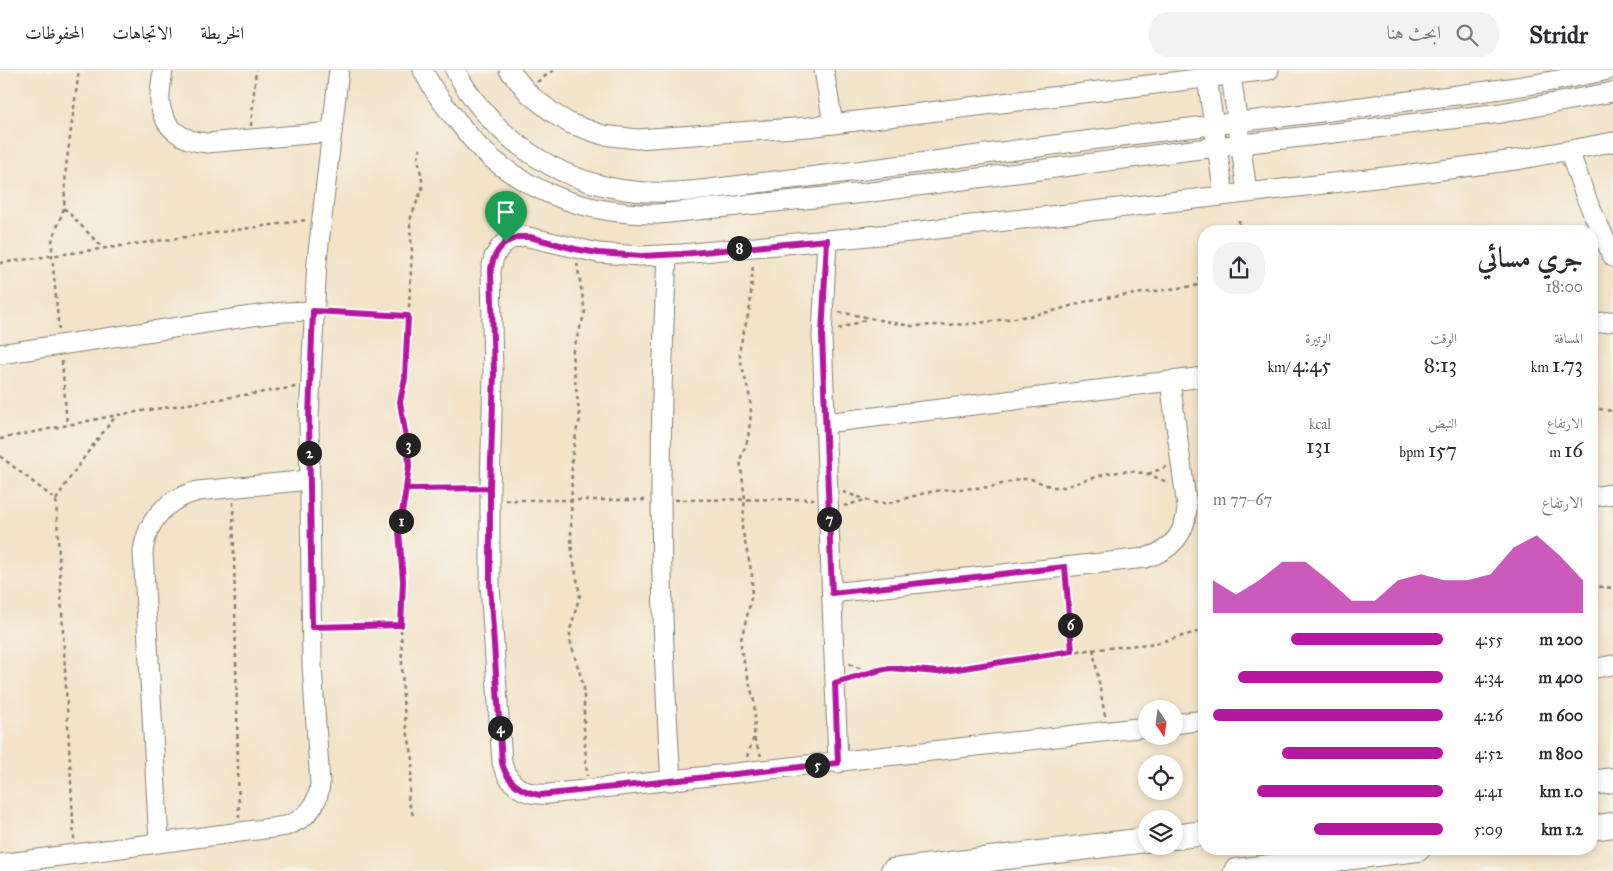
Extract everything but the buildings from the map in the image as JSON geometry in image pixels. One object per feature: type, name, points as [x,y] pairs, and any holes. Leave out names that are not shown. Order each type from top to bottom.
[{"type":"main road","points":[[1598,782],[1613,780]]},
{"type":"main road","points":[[1598,827],[1613,825]]},
{"type":"main road","points":[[1183,836],[1198,834]]},
{"type":"main road","points":[[893,871],[1138,841]]},
{"type":"main road","points":[[1236,871],[1368,855]]},
{"type":"street","points":[[163,70],[160,94],[162,112],[170,127],[183,138],[199,143],[332,132]]},
{"type":"street","points":[[0,864],[286,826],[309,813],[317,800],[320,784],[312,666],[309,417],[313,311],[321,218],[339,70]]},
{"type":"street","points":[[423,70],[440,100],[480,148],[526,183],[558,198],[597,210],[617,213],[658,214],[864,193],[1217,147],[1501,113],[1613,92]]},
{"type":"street","points":[[455,70],[472,97],[490,119],[518,145],[534,156],[570,175],[589,182],[628,191],[648,193],[669,193],[858,171],[1214,124],[1496,91],[1564,80],[1608,70]]},
{"type":"street","points":[[509,70],[525,90],[542,106],[571,124],[595,133],[620,138],[663,138],[833,124],[1269,70]]},
{"type":"street","points":[[824,70],[833,124]]},
{"type":"street","points":[[1231,75],[1248,192]]},
{"type":"street","points":[[1207,78],[1224,195]]},
{"type":"street","points":[[1138,728],[540,795],[518,788],[508,777],[502,763],[490,585],[490,488],[494,374],[491,270],[497,251],[506,242],[524,236],[575,249],[621,255],[667,255],[910,232],[1474,166],[1613,142]]},
{"type":"street","points":[[1569,151],[1587,200],[1613,257]]},
{"type":"street","points":[[827,240],[822,335],[838,763]]},
{"type":"street","points":[[667,255],[661,387],[660,518],[663,650],[671,781]]},
{"type":"street","points":[[0,354],[252,316],[313,311]]},
{"type":"street","points":[[1598,323],[1613,321]]},
{"type":"street","points":[[825,423],[1198,377]]},
{"type":"street","points":[[832,593],[1145,558],[1162,552],[1175,542],[1184,525],[1187,506],[1170,381]]},
{"type":"street","points":[[159,842],[143,552],[144,540],[154,519],[168,504],[177,498],[198,491],[310,480]]},
{"type":"street","points":[[1598,496],[1613,494]]},
{"type":"street","points":[[1598,668],[1613,665]]},
{"type":"street","points":[[1183,723],[1198,721]]},
{"type":"path","points":[[52,255],[52,241],[64,208],[66,167],[79,70]]},
{"type":"path","points":[[249,140],[256,70]]},
{"type":"path","points":[[525,90],[554,70]]},
{"type":"path","points":[[413,815],[408,800],[413,759],[404,715],[401,625],[403,581],[399,531],[409,466],[400,402],[405,378],[412,250],[411,217],[422,189],[418,158],[420,149]]},
{"type":"path","points":[[64,208],[104,249]]},
{"type":"path","points":[[0,262],[321,218]]},
{"type":"path","points":[[1239,220],[1239,225]]},
{"type":"path","points":[[741,773],[754,737],[755,716],[754,701],[741,650],[741,640],[750,604],[752,575],[742,528],[745,499],[740,460],[748,439],[751,414],[750,398],[740,358],[740,347],[750,307],[754,246]]},
{"type":"path","points":[[575,249],[585,312],[572,354],[580,420],[572,457],[571,537],[580,595],[570,630],[570,640],[584,688],[584,727],[588,790]]},
{"type":"path","points":[[823,309],[911,326],[970,324],[1029,316],[1091,300],[1198,285]]},
{"type":"path","points":[[313,311],[408,316]]},
{"type":"path","points":[[822,335],[869,318]]},
{"type":"path","points":[[0,439],[117,415],[310,385]]},
{"type":"path","points":[[1598,409],[1613,411]]},
{"type":"path","points":[[74,853],[56,500],[94,442],[117,415]]},
{"type":"path","points":[[0,456],[56,500]]},
{"type":"path","points":[[1148,474],[1181,460]]},
{"type":"path","points":[[828,488],[877,503],[889,503],[901,501],[925,492],[991,487],[1020,479],[1031,479],[1052,487],[1064,487],[1109,473],[1130,471],[1148,474],[1185,490]]},
{"type":"path","points":[[232,488],[239,832]]},
{"type":"path","points":[[406,489],[490,488]]},
{"type":"path","points":[[829,510],[867,500]]},
{"type":"path","points":[[1065,567],[1072,651]]},
{"type":"path","points":[[1598,587],[1613,588]]},
{"type":"path","points":[[312,627],[401,625]]},
{"type":"path","points":[[835,683],[890,668],[938,672],[1072,651],[1157,643],[1198,632]]},
{"type":"path","points":[[1093,649],[1108,732]]},
{"type":"path","points":[[834,659],[872,672]]},
{"type":"route","points":[[506,242],[497,251],[491,270],[494,374],[490,488],[406,489],[399,531],[403,581],[401,625],[312,627],[309,417],[313,311],[408,316],[405,378],[400,402],[408,450],[409,466],[406,489],[448,489],[490,488],[490,585],[502,763],[508,777],[518,788],[525,792],[540,795],[838,763],[835,683],[890,668],[938,672],[1072,651],[1065,567],[832,593],[822,335],[827,240],[661,256],[598,253],[524,236],[506,242]]}]
